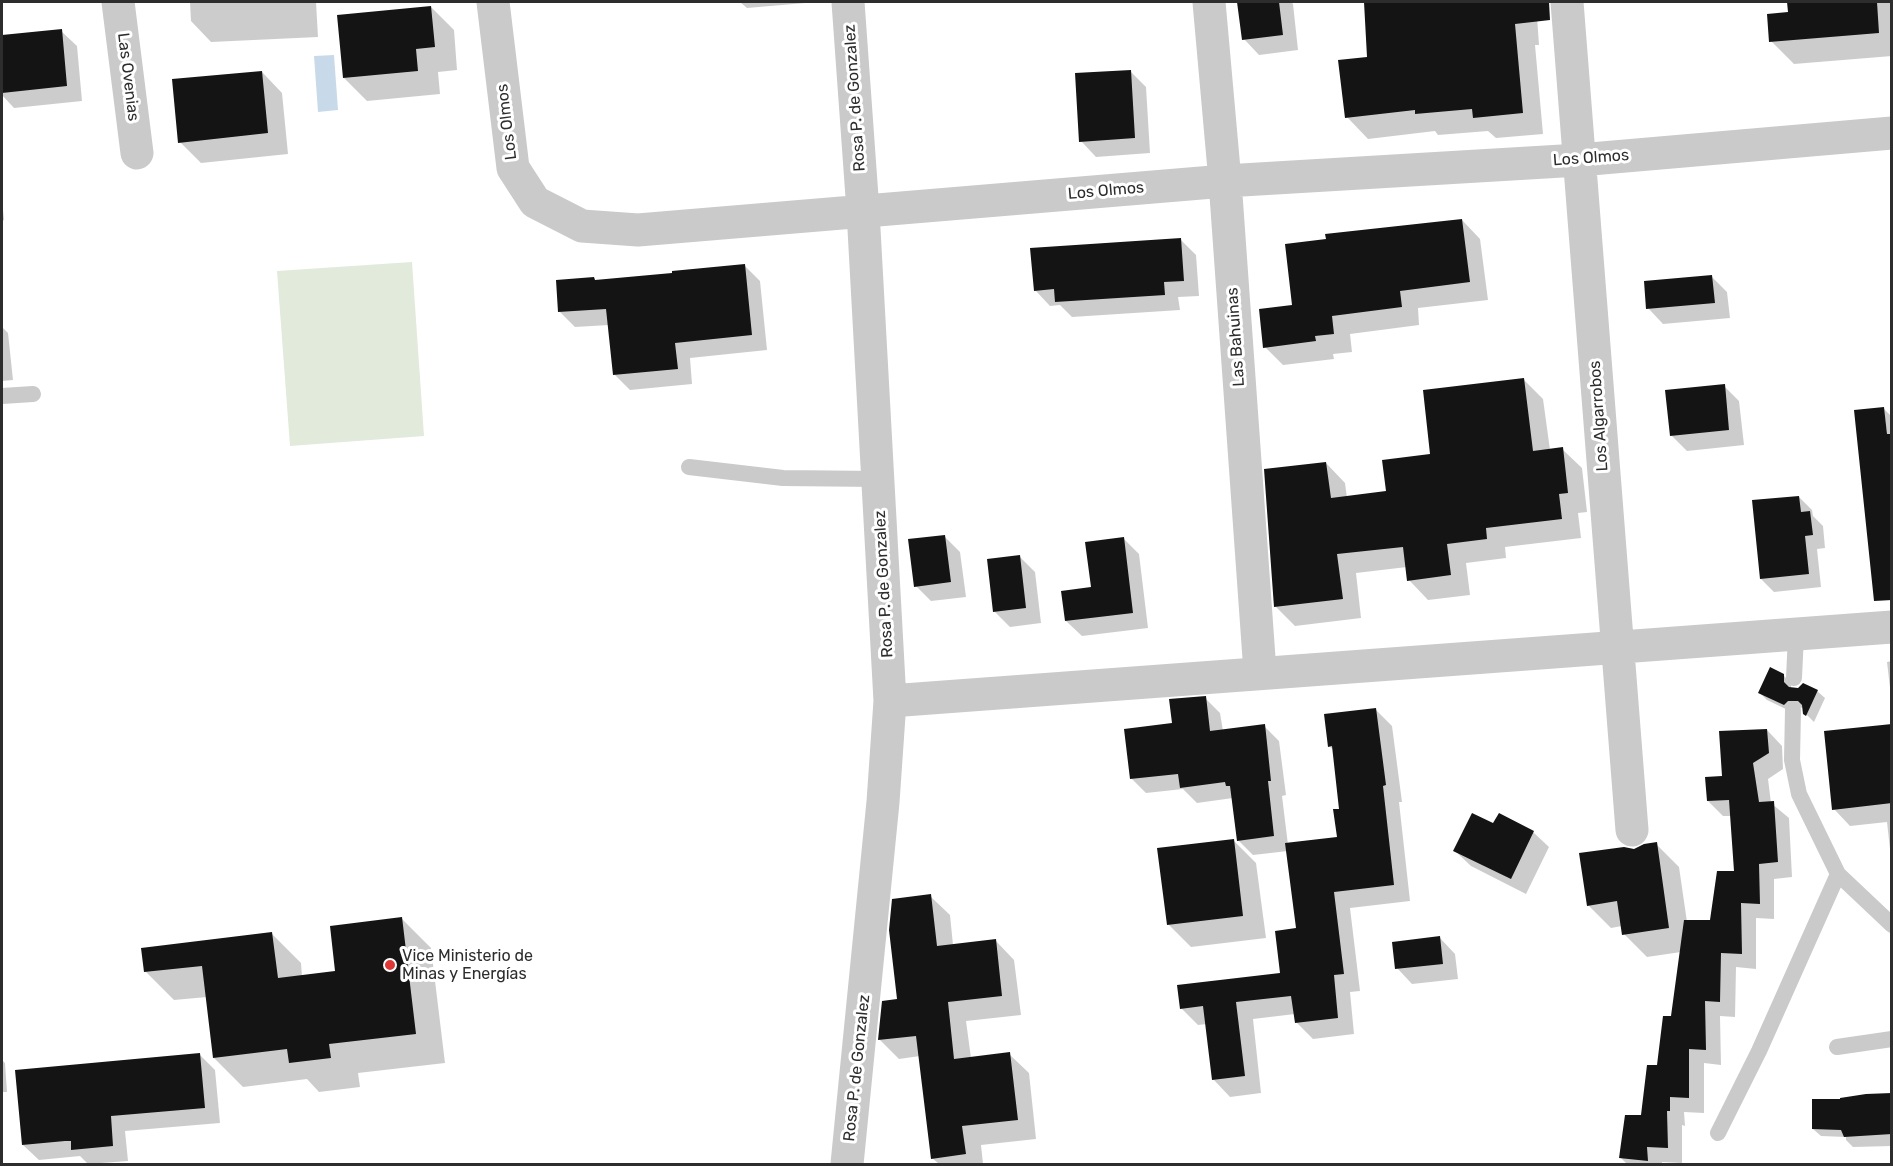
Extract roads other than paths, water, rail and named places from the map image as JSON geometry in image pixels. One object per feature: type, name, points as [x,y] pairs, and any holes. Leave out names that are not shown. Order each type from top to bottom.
[{"type":"street","name":"Las Ovenias","points":[[118,2],[137,153]]},
{"type":"street","name":"Los Olmos","points":[[493,2],[513,168],[535,202],[582,226],[638,230],[1225,181],[1579,160],[1892,133]]},
{"type":"street","name":"Rosa P. de Gonzalez","points":[[847,1164],[883,802],[890,700],[864,211],[848,2]]},
{"type":"street","name":"Las Bahuinas","points":[[1209,2],[1225,181],[1260,672]]},
{"type":"street","name":"Los Algarrobos","points":[[1567,2],[1632,830]]},
{"type":"street","points":[[890,700],[1892,627]]},
{"type":"lane","points":[[2,396],[33,394]]},
{"type":"lane","points":[[689,467],[783,478],[878,479]]},
{"type":"lane","points":[[1794,678],[1796,635]]},
{"type":"lane","points":[[1793,710],[1792,760],[1799,794],[1838,874],[1892,925]]},
{"type":"lane","points":[[1718,1133],[1758,1051],[1838,874]]},
{"type":"lane","points":[[1837,1047],[1892,1039]]},
{"type":"water","points":[[334,55],[338,110],[318,112],[314,56]]},
{"type":"place","name":"Vice Ministerio de Minas y Energías","points":[[390,965]]}]
